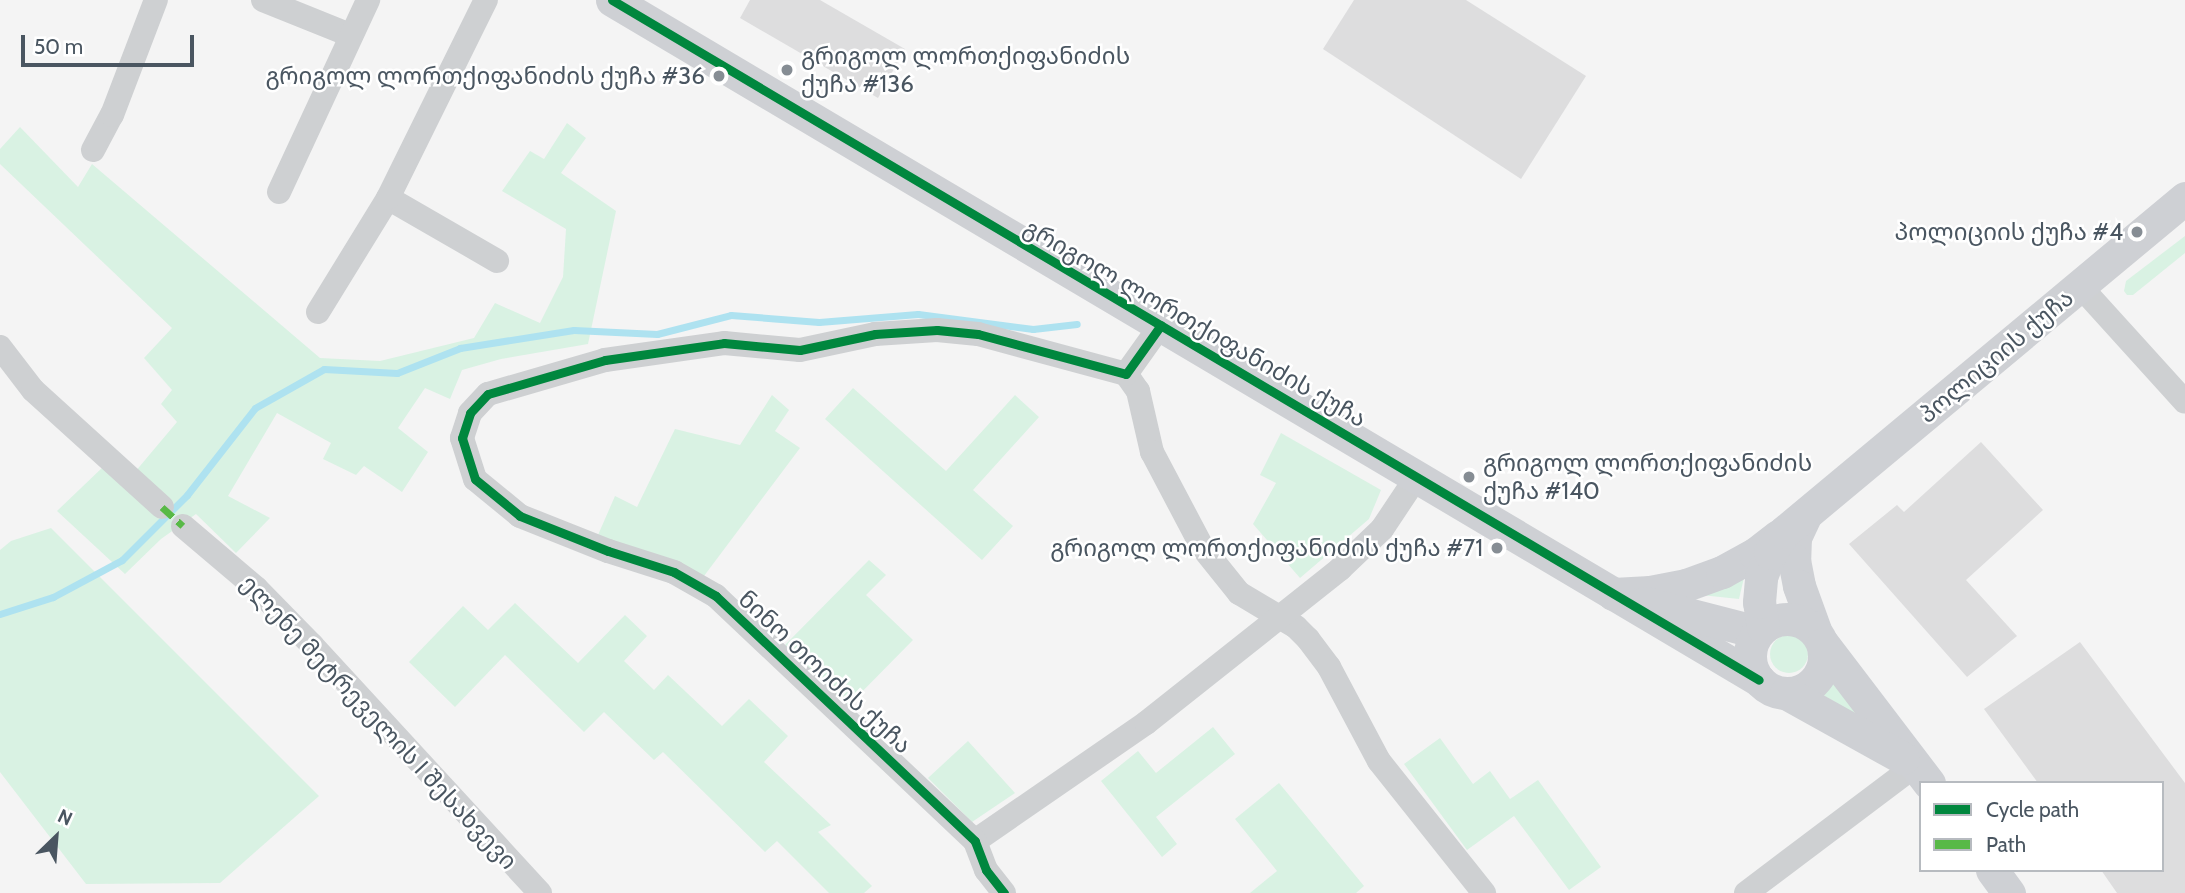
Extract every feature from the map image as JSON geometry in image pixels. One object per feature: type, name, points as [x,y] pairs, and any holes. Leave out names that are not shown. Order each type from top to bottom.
[{"type":"street","points":[[93,150],[117,104],[156,0]]},
{"type":"street","points":[[263,0],[350,35]]},
{"type":"street","points":[[279,192],[368,0]]},
{"type":"street","points":[[318,312],[388,198],[486,0]]},
{"type":"street","name":"გრიგოლ ლორთქიფანიძის ქუჩა","points":[[612,0],[1161,326],[1418,475],[1612,594],[1922,774]]},
{"type":"street","points":[[388,198],[497,261]]},
{"type":"street","name":"პოლიციის ქუჩა","points":[[1760,629],[1761,577],[1770,553],[1795,523],[2185,198]]},
{"type":"street","points":[[2080,286],[2185,402]]},
{"type":"street","points":[[1161,326],[1126,374],[1138,391],[1152,453],[1202,547],[1239,593],[1280,617],[1308,639],[1329,667],[1379,761],[1484,893]]},
{"type":"street","name":"ნინო თოიძის ქუჩა","points":[[1004,893],[986,870],[975,841],[716,596],[674,572],[608,551],[520,516],[475,480],[461,438],[470,413],[488,394],[605,360],[723,343],[800,350],[875,334],[937,330],[978,334],[1126,374]]},
{"type":"street","points":[[0,346],[33,390],[162,507]]},
{"type":"street","points":[[975,841],[1146,723],[1340,569],[1382,528],[1418,475]]},
{"type":"street","points":[[1612,594],[1650,592],[1721,572],[1755,554],[1795,523]]},
{"type":"street","points":[[1746,893],[1922,774],[1819,637],[1803,622],[1790,618],[1775,620],[1760,629],[1749,656],[1772,686],[1808,687],[1823,668],[1819,637],[1799,586],[1794,560],[1795,523]]},
{"type":"street","name":"ელენე მეტრეველის I შესახვევი","points":[[183,526],[256,588],[312,645],[540,893]]},
{"type":"street","name":"გრიგოლ ლორთქიფანიძის ქუჩა","points":[[1612,594],[1760,629]]},
{"type":"street","points":[[1993,872],[2009,893]]},
{"type":"green space","points":[[567,123],[586,138],[561,173],[616,211],[588,344],[501,359],[462,370],[450,399],[425,388],[398,428],[428,452],[402,492],[364,466],[356,475],[323,459],[331,443],[277,413],[228,496],[270,518],[236,553],[196,514],[161,539],[125,574],[57,511],[104,466],[124,485],[177,422],[161,404],[172,390],[144,358],[172,328],[0,164],[0,149],[20,127],[78,187],[92,164],[320,358],[380,361],[474,338],[495,303],[540,323],[563,277],[566,229],[502,191],[530,151],[544,159]]},
{"type":"green space","points":[[2185,236],[2185,253],[2133,295],[2127,295],[2124,291],[2126,281]]},
{"type":"green space","points":[[853,388],[946,471],[1015,395],[1039,417],[973,490],[1013,526],[982,560],[825,419]]},
{"type":"green space","points":[[772,395],[789,410],[775,431],[800,448],[704,576],[598,535],[615,496],[637,507],[675,429],[740,445]]},
{"type":"green space","points":[[1281,433],[1381,490],[1369,519],[1300,578],[1253,524],[1276,483],[1260,475]]},
{"type":"green space","points":[[51,528],[319,796],[220,883],[86,884],[0,772],[0,550],[11,541]]},
{"type":"green space","points":[[869,560],[886,575],[866,595],[913,640],[848,706],[785,645]]},
{"type":"green space","points":[[1746,569],[1739,599],[1701,595]]},
{"type":"green space","points":[[515,603],[578,663],[625,615],[647,636],[624,661],[654,690],[668,675],[722,726],[749,699],[788,736],[764,762],[831,825],[818,832],[872,886],[864,893],[829,893],[777,841],[765,852],[663,752],[654,760],[604,712],[584,732],[505,655],[455,707],[409,662],[463,606],[488,630]]},
{"type":"green space","points":[[1789,635],[1802,641],[1808,654],[1802,667],[1789,673],[1776,667],[1770,654],[1776,641]]},
{"type":"green space","points":[[1835,675],[1876,726],[1821,694]]},
{"type":"green space","points":[[1213,727],[1235,754],[1156,817],[1177,844],[1162,857],[1101,781],[1138,751],[1156,773]]},
{"type":"green space","points":[[1440,738],[1473,784],[1490,771],[1510,799],[1538,780],[1601,867],[1569,890],[1514,816],[1467,850],[1404,764]]},
{"type":"green space","points":[[968,741],[1015,793],[972,822],[928,778]]},
{"type":"green space","points":[[1279,783],[1364,886],[1356,893],[1250,893],[1277,871],[1235,819]]},
{"type":"building","points":[[750,0],[820,0],[905,49],[878,98],[740,18]]},
{"type":"building","points":[[1354,0],[1466,0],[1586,76],[1521,179],[1323,49]]},
{"type":"building","points":[[1981,442],[2043,510],[1966,580],[2017,636],[1967,677],[1849,544],[1897,505],[1904,512]]},
{"type":"building","points":[[2080,642],[2185,783],[2185,893],[2117,893],[2102,872],[2164,872],[2164,781],[2037,781],[1984,709]]},
{"type":"waterway","points":[[0,614],[53,597],[122,560],[187,495],[255,408],[324,369],[397,373],[460,348],[574,330],[657,334],[731,315],[819,322],[918,314],[1033,329],[1077,324]]},
{"type":"marked path","points":[[162,507],[183,526]]},
{"type":"cycle path","points":[[612,0],[1759,680]]},
{"type":"cycle path","points":[[1004,893],[986,870],[975,841],[716,596],[674,572],[608,551],[520,516],[475,479],[462,438],[470,413],[488,394],[605,360],[724,343],[800,350],[875,334],[937,330],[978,334],[1126,374],[1161,325]]},
{"type":"place","name":"გრიგოლ ლორთქიფანიძის ქუჩა #136","points":[[787,70]]},
{"type":"place","name":"გრიგოლ ლორთქიფანიძის ქუჩა #36","points":[[719,76]]},
{"type":"place","name":"პოლიციის ქუჩა #4","points":[[2137,232]]},
{"type":"place","name":"გრიგოლ ლორთქიფანიძის ქუჩა #140","points":[[1469,477]]},
{"type":"place","name":"გრიგოლ ლორთქიფანიძის ქუჩა #71","points":[[1497,548]]}]
